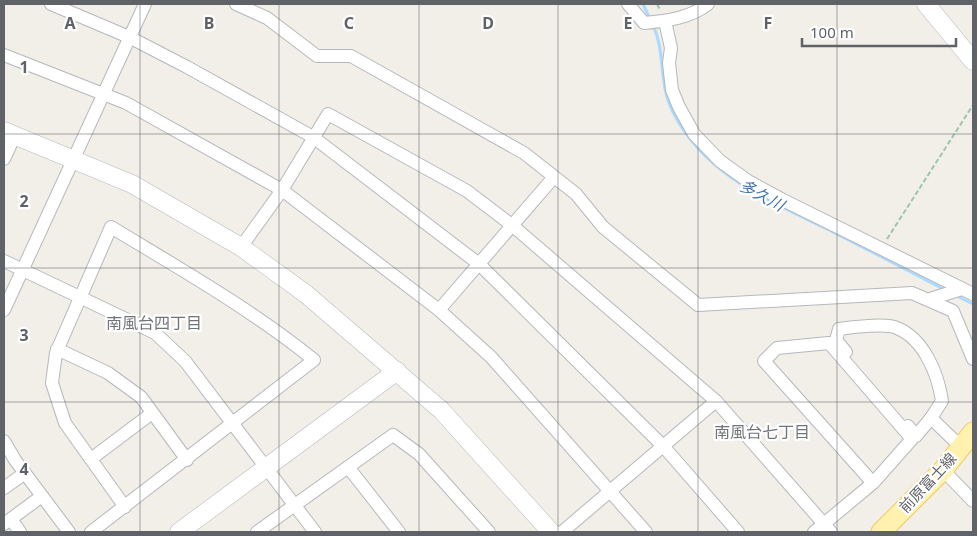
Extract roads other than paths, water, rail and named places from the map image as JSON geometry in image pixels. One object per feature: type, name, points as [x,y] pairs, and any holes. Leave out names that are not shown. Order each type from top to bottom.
[{"type":"main road","name":"前原富士線","points":[[880,532],[943,470],[973,432]]},
{"type":"street","points":[[51,4],[129,38],[187,67],[313,137],[479,264],[664,446],[738,532]]},
{"type":"street","points":[[4,310],[24,270],[72,157],[145,4]]},
{"type":"street","points":[[236,4],[267,18],[317,56],[351,56],[524,153],[576,194],[603,227],[698,305],[912,293],[930,299],[953,311],[973,360]]},
{"type":"street","points":[[628,4],[644,23],[697,13],[708,4]]},
{"type":"street","points":[[926,4],[973,60]]},
{"type":"street","points":[[661,21],[671,48],[668,63],[672,90],[687,123],[704,146],[748,181],[963,292]]},
{"type":"street","points":[[4,55],[126,103],[282,190],[439,310],[491,357],[646,532]]},
{"type":"street","points":[[241,247],[282,190],[328,114],[467,191],[513,226],[716,401],[828,528]]},
{"type":"street","points":[[4,159],[9,133],[72,157],[132,184],[241,247],[306,294],[441,410],[551,532]]},
{"type":"street","points":[[439,310],[554,177]]},
{"type":"street","points":[[91,532],[233,425],[314,360],[287,338],[228,297],[111,227],[79,296],[57,350],[52,383],[65,423],[125,506]]},
{"type":"street","points":[[4,261],[155,333],[184,361],[268,467],[315,532]]},
{"type":"street","points":[[930,299],[963,292]]},
{"type":"street","points":[[896,327],[915,339],[934,371],[940,387],[942,401],[931,418],[916,436],[836,340],[839,328],[896,327]]},
{"type":"street","points":[[814,532],[828,528],[873,482],[912,439],[829,344],[776,348],[764,360],[873,482]]},
{"type":"street","points":[[57,350],[108,373],[141,397],[187,460]]},
{"type":"street","points":[[179,532],[396,371]]},
{"type":"street","points":[[562,532],[612,492],[716,401]]},
{"type":"street","points":[[91,459],[152,413]]},
{"type":"street","points":[[931,418],[961,447]]},
{"type":"street","points":[[257,532],[393,435],[419,454],[489,532]]},
{"type":"street","points":[[4,441],[25,473],[69,532]]},
{"type":"street","points":[[348,467],[399,532]]},
{"type":"street","points":[[943,470],[973,500]]},
{"type":"street","points":[[4,488],[25,473]]},
{"type":"street","points":[[20,532],[7,521],[42,496]]},
{"type":"waterway","name":"多久川","points":[[643,4],[650,19]]},
{"type":"waterway","name":"多久川","points":[[653,25],[660,46],[665,90],[673,112],[686,134],[720,169],[761,196],[945,290]]},
{"type":"waterway","name":"多久川","points":[[955,295],[973,304]]},
{"type":"district","name":"南風台四丁目","points":[[154,323]]},
{"type":"district","name":"南風台七丁目","points":[[762,432]]}]
